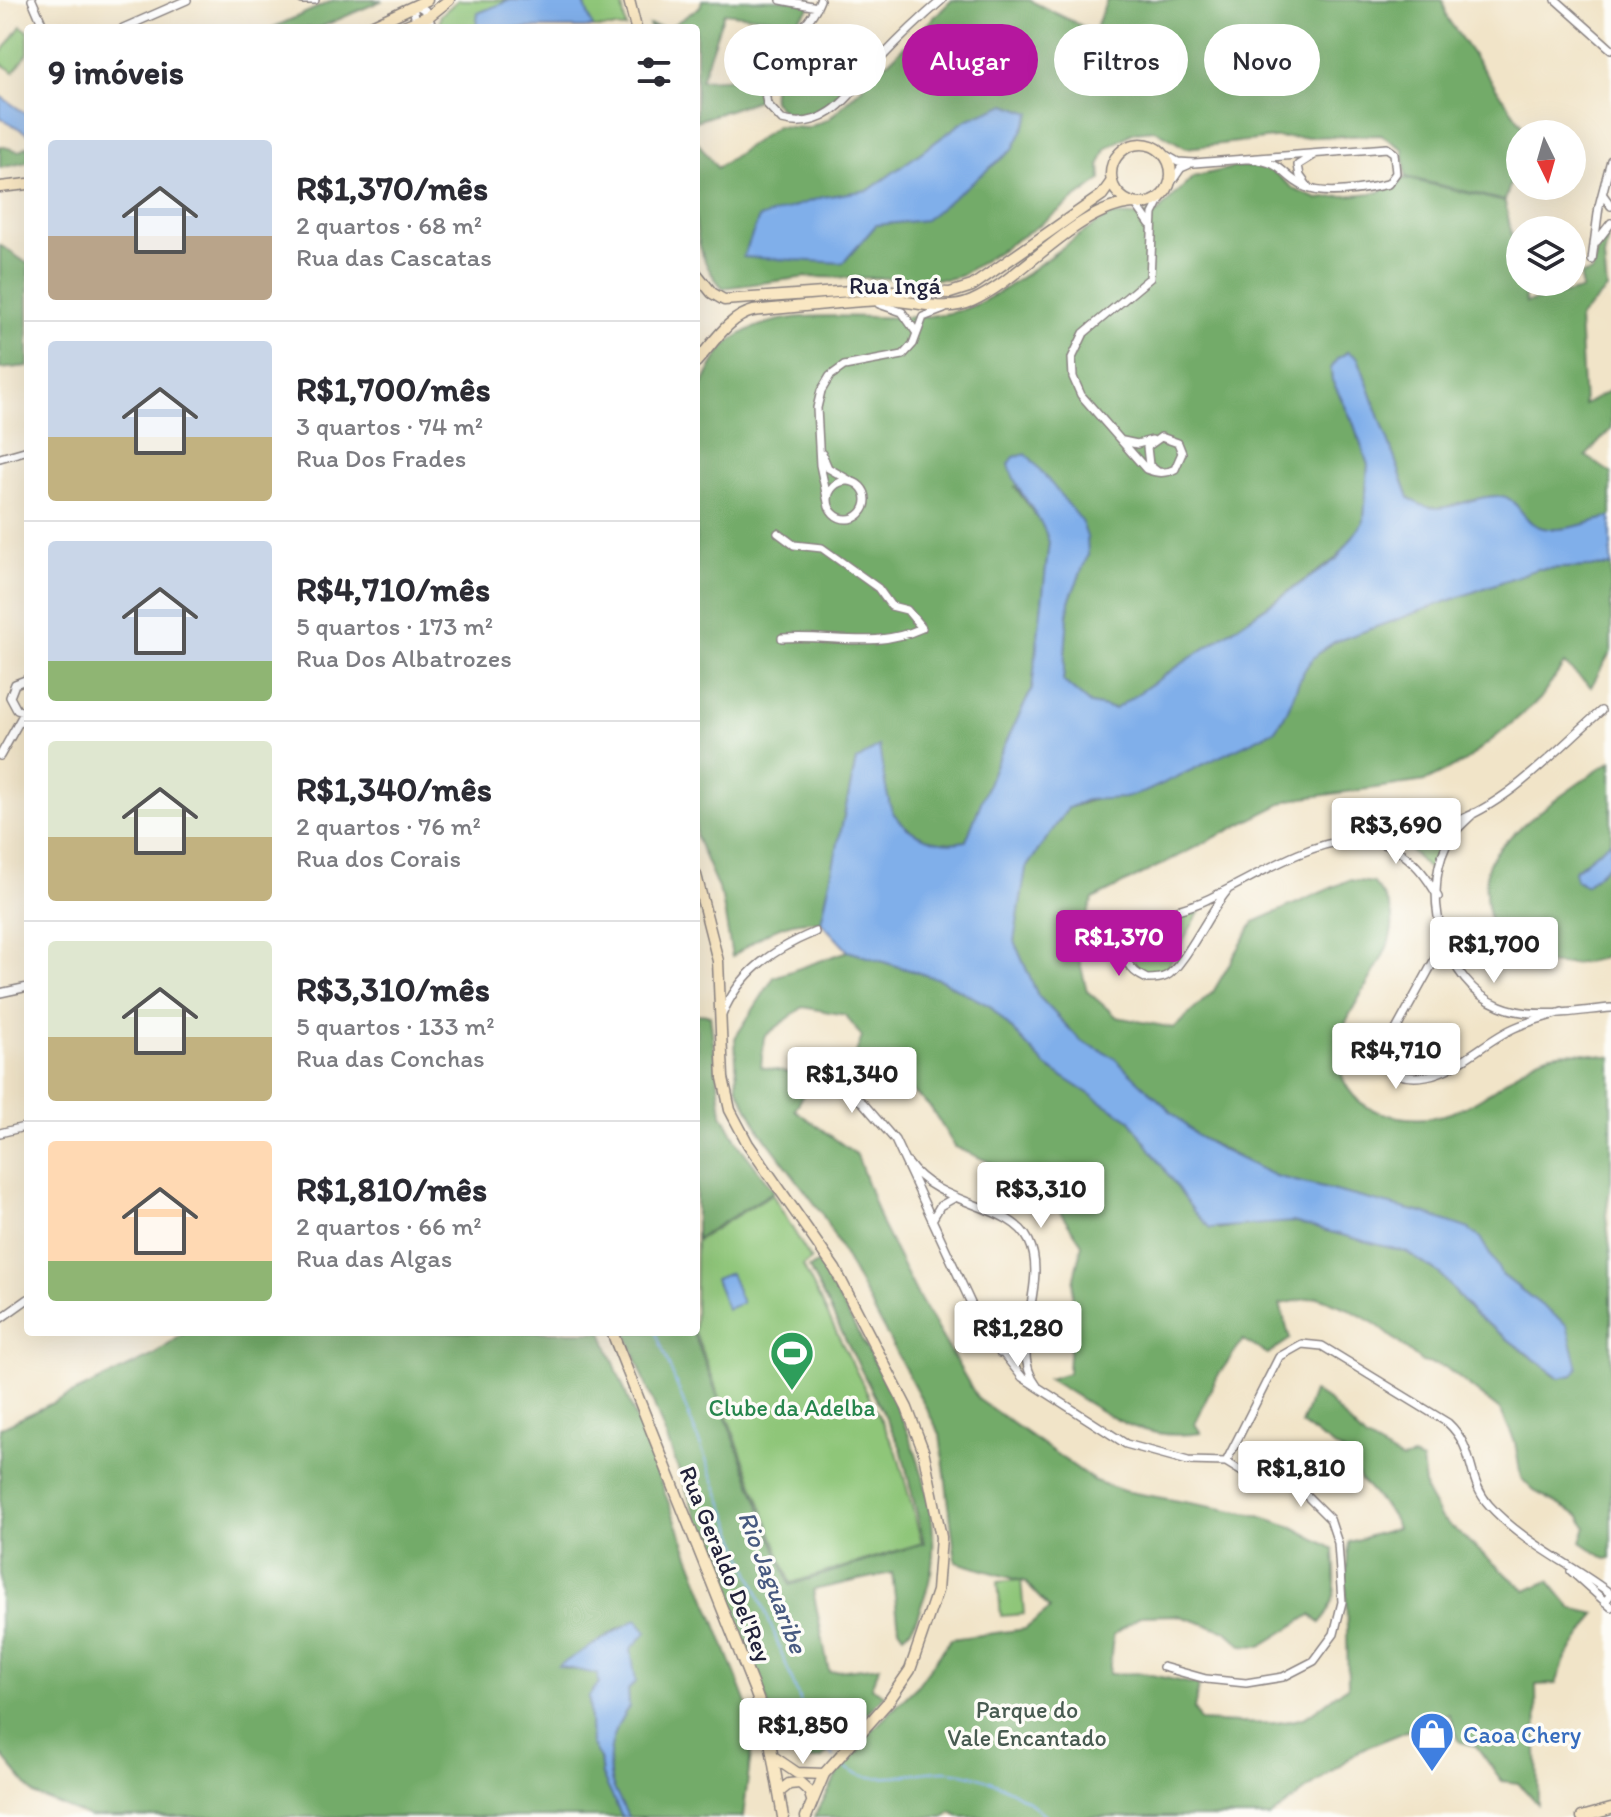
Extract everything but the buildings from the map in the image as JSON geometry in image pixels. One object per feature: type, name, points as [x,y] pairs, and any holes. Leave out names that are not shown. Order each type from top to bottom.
[{"type":"main road","points":[[417,24],[449,0]]},
{"type":"main road","points":[[629,0],[635,24]]},
{"type":"main road","points":[[376,24],[419,4]]},
{"type":"main road","points":[[1143,144],[1164,154],[1170,165],[1170,184],[1162,196],[1149,203],[1134,203],[1120,195],[1112,181],[1116,158],[1127,148],[1143,144]]},
{"type":"main road","name":"Rua Ingá","points":[[700,278],[712,293],[724,300],[865,290],[950,293],[981,279],[1102,195],[1112,181]]},
{"type":"main road","points":[[0,187],[24,184]]},
{"type":"main road","name":"Rua Ingá","points":[[700,358],[742,314],[886,300],[933,305],[962,304],[991,290],[1100,213],[1134,203]]},
{"type":"main road","points":[[700,889],[713,933],[722,1015],[723,1078],[730,1110],[748,1144],[835,1269],[907,1408],[923,1450],[939,1527],[942,1557],[937,1591],[910,1670],[888,1702],[826,1771],[806,1817]]},
{"type":"main road","name":"Rua Geraldo Del'Rey","points":[[614,1336],[755,1691],[773,1757],[783,1817]]},
{"type":"main road","points":[[773,1757],[781,1766],[797,1773],[826,1771]]},
{"type":"main road","points":[[779,1792],[789,1784],[800,1783],[812,1800]]},
{"type":"main road","points":[[1582,1817],[1610,1809]]},
{"type":"street","points":[[32,0],[42,24]]},
{"type":"street","points":[[132,24],[187,0]]},
{"type":"street","points":[[302,0],[315,0]]},
{"type":"street","points":[[781,0],[818,4]]},
{"type":"street","points":[[818,4],[778,56],[768,76],[767,104],[782,120],[815,120],[840,106],[897,41],[942,0]]},
{"type":"street","points":[[1556,0],[1611,49]]},
{"type":"street","points":[[419,4],[432,24]]},
{"type":"street","points":[[416,24],[419,4]]},
{"type":"street","points":[[1164,154],[1178,162],[1194,163],[1387,148],[1394,153],[1396,173],[1393,181],[1381,185],[1321,191],[1310,189],[1276,163],[1250,159]]},
{"type":"street","points":[[1310,189],[1300,176],[1298,165],[1319,153]]},
{"type":"street","points":[[1592,260],[1602,193],[1611,160]]},
{"type":"street","points":[[1170,184],[1181,168],[1194,163]]},
{"type":"street","points":[[1602,193],[1611,206]]},
{"type":"street","points":[[1123,441],[1137,444],[1173,439],[1182,453],[1175,469],[1158,472],[1146,469],[1075,387],[1072,358],[1084,333],[1150,278],[1151,226],[1162,196]]},
{"type":"street","points":[[1134,203],[1147,215],[1151,226]]},
{"type":"street","points":[[1595,243],[1611,223]]},
{"type":"street","points":[[865,302],[902,312],[916,332]]},
{"type":"street","points":[[821,452],[834,473],[855,483],[866,499],[862,512],[844,519],[829,507],[823,494],[817,408],[826,381],[844,366],[903,355],[913,344],[927,314],[962,304]]},
{"type":"street","points":[[1156,439],[1147,447],[1146,459],[1158,472]]},
{"type":"street","points":[[0,458],[24,451]]},
{"type":"street","points":[[829,507],[827,500],[834,486],[840,482],[855,483]]},
{"type":"street","points":[[778,533],[794,545],[812,550],[822,548],[878,588],[891,606],[907,610],[922,628],[870,643],[806,636],[782,638]]},
{"type":"street","points":[[24,681],[15,684],[10,697],[12,704],[24,712]]},
{"type":"street","points":[[1227,891],[1209,913],[1182,961],[1167,976],[1147,979],[1130,968],[1125,949],[1133,930],[1227,891],[1291,857],[1350,839],[1448,824],[1474,813],[1508,792],[1601,711]]},
{"type":"street","points":[[0,756],[24,716]]},
{"type":"street","points":[[1474,813],[1445,847],[1438,873],[1442,933],[1453,965],[1480,995],[1509,1009],[1562,1012],[1611,1008]]},
{"type":"street","points":[[1448,824],[1454,833]]},
{"type":"street","points":[[1388,845],[1389,834]]},
{"type":"street","points":[[1350,839],[1388,845],[1404,853],[1427,876],[1438,897]]},
{"type":"street","points":[[1427,876],[1438,873]]},
{"type":"street","points":[[1201,903],[1209,913]]},
{"type":"street","points":[[722,1015],[743,979],[763,959],[815,932]]},
{"type":"street","points":[[1442,933],[1431,966],[1386,1048],[1386,1062],[1396,1074],[1414,1078],[1441,1073],[1513,1028],[1562,1012]]},
{"type":"street","points":[[1431,966],[1453,965]]},
{"type":"street","points":[[0,993],[24,988]]},
{"type":"street","points":[[1509,1009],[1513,1028]]},
{"type":"street","points":[[813,1066],[877,1117],[928,1185],[1013,1223],[1027,1238],[1033,1260],[1028,1372],[1040,1390]]},
{"type":"street","points":[[0,1133],[24,1127]]},
{"type":"street","points":[[903,1155],[982,1327],[1000,1353],[1040,1390],[1126,1444],[1188,1461],[1226,1462],[1247,1475],[1303,1492],[1323,1508],[1338,1543],[1343,1583],[1337,1626],[1326,1649],[1314,1661],[1283,1677],[1264,1682],[1226,1682],[1163,1667]]},
{"type":"street","points":[[932,1220],[940,1206],[954,1198]]},
{"type":"street","points":[[0,1319],[24,1302]]},
{"type":"street","points":[[1226,1462],[1279,1357],[1302,1344],[1322,1346],[1448,1423],[1464,1440],[1478,1488],[1491,1507],[1567,1566],[1611,1594],[1608,1605],[1567,1566]]},
{"type":"street","points":[[1000,1353],[1015,1354],[1027,1347]]},
{"type":"green space","points":[[334,0],[383,0],[328,24],[281,24]]},
{"type":"green space","points":[[458,0],[621,0],[625,24],[439,24],[441,15]]},
{"type":"green space","points":[[702,0],[811,0],[808,10],[796,21],[724,13],[701,80],[724,79],[724,96],[761,96],[761,99],[700,120],[700,24],[674,24],[700,7]]},
{"type":"green space","points":[[952,0],[1029,0],[1078,24],[1054,24],[1054,96],[1188,96],[1188,24],[1097,24],[1107,0],[1443,0],[1447,18],[1519,120],[1506,120],[1505,201],[1406,177],[1403,149],[1381,135],[1274,138],[1186,148],[1155,130],[1134,132],[1106,149],[1100,164],[1101,180],[1038,226],[960,276],[947,279],[807,277],[723,288],[711,273],[700,245],[700,145],[717,168],[777,126],[807,128],[829,119],[853,96],[886,96],[886,64],[902,48],[902,96],[1038,96],[1038,24],[927,24]],"holes":[[[966,120],[1013,149],[925,219],[876,225],[843,263],[823,197],[869,190]]]},
{"type":"green space","points":[[21,26],[24,28],[24,58],[14,72],[0,63],[0,55]]},
{"type":"green space","points":[[773,96],[837,96],[820,109],[799,115],[787,115],[773,101]]},
{"type":"green space","points":[[0,146],[19,151],[24,148],[24,163],[0,168]]},
{"type":"green space","points":[[1240,166],[1269,168],[1295,190],[1318,199],[1379,192],[1405,178],[1505,202],[1508,216],[1506,296],[1525,296],[1526,303],[1556,296],[1586,296],[1586,274],[1592,272],[1598,247],[1608,236],[1604,258],[1607,290],[1579,318],[1584,405],[1611,390],[1611,429],[1586,456],[1611,473],[1611,517],[1571,528],[1550,529],[1532,523],[1505,497],[1487,497],[1442,508],[1420,505],[1409,498],[1358,358],[1347,352],[1337,359],[1331,369],[1332,380],[1353,422],[1368,465],[1364,521],[1337,558],[1115,709],[1090,704],[1063,681],[1069,601],[1088,555],[1014,486],[1045,528],[1049,542],[1032,689],[997,761],[966,841],[936,841],[917,834],[901,822],[889,801],[879,747],[856,761],[821,922],[784,925],[763,935],[732,957],[722,898],[700,846],[700,390],[708,373],[729,342],[762,325],[818,316],[908,317],[964,309],[1017,281],[1113,215],[1157,213],[1193,177]]},
{"type":"green space","points":[[0,245],[24,261],[24,366],[0,369]]},
{"type":"green space","name":"Parque do Vale Encantado","points":[[1611,566],[1611,651],[1591,687],[1564,664],[1540,699],[1498,735],[1464,762],[1426,781],[1289,800],[1093,899],[1076,946],[1087,991],[1117,1017],[1174,1028],[1213,992],[1254,922],[1349,880],[1374,883],[1389,905],[1392,925],[1380,961],[1348,1018],[1338,1054],[1344,1081],[1360,1102],[1394,1116],[1428,1118],[1459,1110],[1545,1056],[1569,1052],[1611,1057],[1611,1180],[1606,1215],[1611,1257],[1611,1558],[1606,1559],[1581,1542],[1586,1527],[1580,1516],[1534,1491],[1521,1478],[1515,1442],[1501,1411],[1445,1367],[1422,1362],[1377,1325],[1349,1309],[1318,1297],[1280,1304],[1290,1339],[1268,1354],[1243,1340],[1215,1380],[1195,1424],[1201,1433],[1157,1433],[1103,1412],[1048,1379],[1068,1373],[1073,1282],[1082,1244],[1042,1185],[955,1147],[931,1108],[882,1063],[867,1074],[851,1066],[862,1037],[845,1015],[803,1007],[764,1037],[761,1067],[792,1073],[803,1095],[795,1110],[857,1155],[882,1225],[918,1296],[978,1399],[1095,1481],[1124,1491],[1256,1515],[1293,1527],[1334,1549],[1333,1597],[1320,1623],[1311,1615],[1261,1646],[1242,1645],[1226,1631],[1177,1615],[1141,1616],[1113,1635],[1109,1674],[1142,1673],[1199,1685],[1194,1709],[1200,1721],[1270,1723],[1297,1720],[1348,1686],[1346,1577],[1349,1542],[1397,1528],[1392,1515],[1361,1481],[1348,1455],[1301,1424],[1313,1392],[1324,1397],[1365,1439],[1402,1460],[1413,1457],[1422,1461],[1426,1492],[1440,1517],[1526,1591],[1549,1581],[1571,1608],[1596,1614],[1565,1660],[1556,1684],[1536,1685],[1538,1804],[1518,1783],[1502,1781],[1476,1746],[1460,1742],[1449,1714],[1360,1750],[1270,1817],[961,1817],[951,1812],[944,1817],[814,1817],[852,1750],[916,1687],[951,1639],[1025,1629],[1050,1609],[1025,1582],[956,1562],[940,1434],[821,1212],[760,1131],[737,1087],[735,1038],[774,977],[848,951],[939,979],[990,1006],[1046,1066],[1130,1120],[1195,1213],[1219,1229],[1251,1223],[1293,1222],[1406,1252],[1440,1274],[1473,1313],[1559,1378],[1573,1375],[1567,1325],[1502,1275],[1480,1238],[1426,1214],[1275,1176],[1197,1136],[1113,1057],[1081,1041],[1038,996],[1014,941],[1026,868],[1068,808],[1099,798],[1124,798],[1282,721],[1308,661],[1334,642],[1537,569]]},
{"type":"green space","points":[[1611,761],[1611,841],[1574,871],[1586,885],[1611,862],[1611,953],[1571,964],[1543,963],[1501,954],[1491,923],[1486,892],[1487,870],[1493,857],[1521,827]]},
{"type":"green space","points":[[1449,830],[1437,851],[1432,873],[1412,852],[1391,839]]},
{"type":"green space","points":[[1200,911],[1167,968],[1150,974],[1137,967],[1132,952],[1136,934]]},
{"type":"green space","points":[[700,1014],[710,1015],[722,1114],[739,1145],[774,1191],[700,1237]]},
{"type":"green space","name":"Clube da Adelba","points":[[772,1194],[811,1260],[803,1266],[897,1452],[922,1543],[791,1583],[697,1336],[700,1336],[700,1239]]},
{"type":"green space","points":[[819,1263],[884,1381],[904,1425],[921,1470],[931,1514],[933,1557],[919,1613],[904,1635],[899,1628],[892,1573],[813,1590],[829,1672],[880,1666],[871,1687],[885,1695],[822,1758],[810,1760],[797,1756],[784,1746],[628,1336],[695,1336],[790,1585],[924,1543],[901,1448],[809,1268]]},
{"type":"green space","points":[[180,1336],[604,1336],[746,1701],[754,1731],[743,1817],[628,1817],[613,1785],[609,1766],[616,1730],[629,1707],[628,1690],[636,1682],[623,1626],[559,1666],[597,1673],[599,1683],[589,1697],[591,1744],[600,1758],[602,1775],[622,1817],[89,1817],[35,1795],[0,1753],[0,1428],[154,1355]]},
{"type":"green space","points":[[1021,1580],[1024,1614],[1001,1616],[998,1582]]},
{"type":"water","points":[[510,0],[583,0],[592,24],[477,24],[478,13]]},
{"type":"water","points":[[0,96],[24,112],[24,132],[0,117]]},
{"type":"water","points":[[1006,104],[1031,113],[1013,149],[925,220],[876,225],[843,263],[743,257],[759,218],[823,197],[869,190],[966,120]]},
{"type":"water","points":[[1348,352],[1358,358],[1409,498],[1420,505],[1442,508],[1487,497],[1505,497],[1532,523],[1550,529],[1571,528],[1611,517],[1611,566],[1537,569],[1334,642],[1310,662],[1274,731],[1145,792],[1124,798],[1086,800],[1068,808],[1026,868],[1014,941],[1038,996],[1081,1041],[1113,1057],[1197,1136],[1275,1176],[1426,1214],[1469,1229],[1480,1238],[1502,1275],[1567,1325],[1578,1368],[1573,1375],[1560,1378],[1473,1313],[1440,1274],[1406,1252],[1293,1222],[1210,1228],[1195,1213],[1130,1120],[1046,1066],[990,1006],[939,979],[848,951],[821,922],[856,761],[879,746],[889,801],[901,822],[917,834],[936,841],[966,841],[997,761],[1032,689],[1049,542],[1012,475],[1009,464],[1014,457],[1027,454],[1081,520],[1087,537],[1088,555],[1069,601],[1063,681],[1090,704],[1115,709],[1337,559],[1364,521],[1368,465],[1353,422],[1332,380],[1331,369],[1337,359]]},
{"type":"water","points":[[1611,841],[1611,862],[1586,885],[1576,880],[1574,871]]},
{"type":"water","points":[[730,1273],[742,1303],[727,1309],[715,1279]]},
{"type":"water","points":[[637,1619],[647,1632],[631,1649],[636,1682],[628,1690],[629,1707],[616,1730],[609,1766],[615,1791],[628,1817],[622,1817],[602,1775],[600,1758],[591,1744],[589,1696],[599,1683],[597,1674],[558,1666]]},
{"type":"waterway","name":"Rio Jaguaribe","points":[[658,1336],[812,1731],[833,1756]]},
{"type":"waterway","name":"Rio Jaguaribe","points":[[841,1764],[853,1772],[879,1778],[935,1771],[975,1776],[1014,1792],[1047,1817]]},
{"type":"place","name":"Clube da Adelba","points":[[792,1392]]},
{"type":"place","name":"Caoa Chery","points":[[1432,1773]]}]
